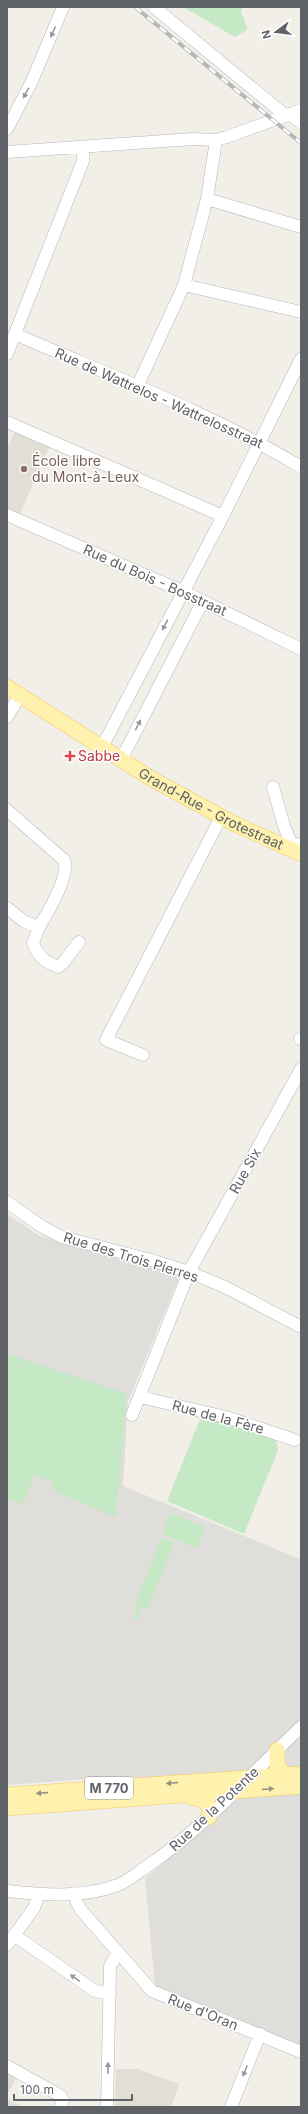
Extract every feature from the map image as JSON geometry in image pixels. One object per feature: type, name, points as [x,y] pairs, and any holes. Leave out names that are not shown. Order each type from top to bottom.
[{"type":"main road","name":"Grand-Rue - Grotestraat","points":[[7,687],[121,760],[222,817],[299,849]]},
{"type":"main road","points":[[277,1750],[277,1766],[285,1776]]},
{"type":"main road","name":"M 770","points":[[7,1795],[301,1774]]},
{"type":"main road","name":"M 770","points":[[7,1808],[301,1786]]},
{"type":"main road","points":[[179,1795],[206,1801],[210,1808],[209,1817]]},
{"type":"street","points":[[7,129],[32,81],[63,7]]},
{"type":"street","points":[[154,7],[292,113],[301,123]]},
{"type":"street","points":[[7,152],[83,148],[193,139],[216,140],[292,113]]},
{"type":"street","points":[[137,387],[184,285],[207,200],[216,140]]},
{"type":"street","points":[[8,351],[15,334],[13,321],[25,311],[83,161],[83,148]]},
{"type":"street","points":[[207,200],[301,227]]},
{"type":"street","points":[[184,285],[301,312]]},
{"type":"street","name":"Rue de Wattrelos - Wattrelosstraat","points":[[15,334],[259,442],[301,466]]},
{"type":"street","points":[[102,747],[182,591],[223,516],[301,359]]},
{"type":"street","points":[[7,422],[223,516]]},
{"type":"street","name":"Rue du Bois - Bosstraat","points":[[7,515],[182,591],[301,649]]},
{"type":"street","points":[[121,760],[203,601]]},
{"type":"street","points":[[7,717],[20,695]]},
{"type":"street","name":"Grand-Rue - Grotestraat","points":[[273,787],[284,826],[299,849]]},
{"type":"street","points":[[7,810],[64,860],[67,865],[33,943],[36,950],[42,959],[58,967],[79,942]]},
{"type":"street","points":[[143,1055],[106,1040],[222,817]]},
{"type":"street","points":[[7,908],[25,922],[39,927]]},
{"type":"street","name":"Rue Six","points":[[189,1272],[301,1069]]},
{"type":"street","name":"Rue des Trois Pierres","points":[[7,1202],[41,1226],[62,1237],[151,1260],[189,1272],[225,1288],[301,1327]]},
{"type":"street","points":[[132,1415],[189,1272]]},
{"type":"street","name":"Rue de la Fère","points":[[140,1397],[231,1418],[295,1440]]},
{"type":"street","name":"Rue de la Potente","points":[[7,1891],[39,1894],[75,1894],[109,1888],[121,1884],[177,1846],[209,1817],[301,1727]]},
{"type":"street","points":[[7,1945],[34,1908],[39,1894]]},
{"type":"street","name":"Rue d'Oran","points":[[75,1894],[78,1906],[152,1991],[301,2052]]},
{"type":"street","points":[[14,1935],[95,1991],[110,1994]]},
{"type":"street","points":[[107,2107],[110,1966],[118,1953]]},
{"type":"street","points":[[231,2107],[260,2034]]},
{"type":"street","points":[[7,2066],[61,2096],[63,2100],[61,2107]]},
{"type":"shaded area","name":"École libre du Mont-à-Leux","points":[[15,431],[50,446],[20,513],[7,508],[7,449]]},
{"type":"shaded area","points":[[7,1214],[40,1236],[180,1275],[128,1401],[123,1486],[300,1559],[301,1556],[301,2048],[155,1986],[145,1878],[186,1844],[238,1794],[126,1776],[7,1785]]},
{"type":"shaded area","points":[[116,2069],[138,2069],[179,2084],[171,2107],[115,2107]]},
{"type":"shaded area","points":[[7,2073],[16,2078],[7,2095]]},
{"type":"shaded area","points":[[7,2099],[23,2107],[7,2107]]},
{"type":"green space","points":[[183,7],[242,7],[241,12],[248,29],[235,37]]},
{"type":"green space","points":[[7,1354],[127,1394],[116,1517],[55,1492],[51,1481],[34,1475],[23,1504],[7,1498]]},
{"type":"green space","points":[[201,1417],[260,1431],[274,1438],[276,1442],[278,1450],[244,1534],[167,1501]]},
{"type":"green space","points":[[170,1513],[205,1527],[197,1548],[162,1534]]},
{"type":"green space","points":[[161,1538],[174,1543],[148,1609],[142,1607],[138,1618],[133,1620],[138,1605],[135,1604]]},
{"type":"railway","points":[[135,7],[301,143]]},
{"type":"place","name":"École libre du Mont-à-Leux","points":[[24,469]]},
{"type":"place","name":"Sabbe","points":[[70,756]]}]
